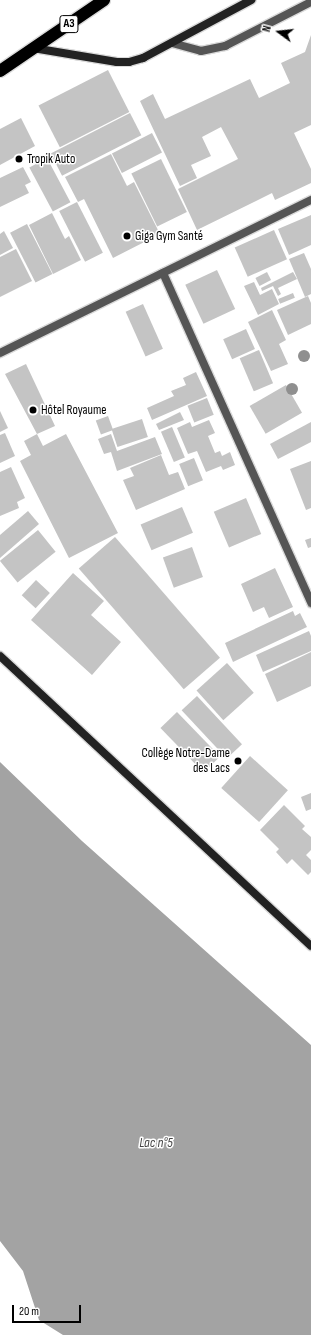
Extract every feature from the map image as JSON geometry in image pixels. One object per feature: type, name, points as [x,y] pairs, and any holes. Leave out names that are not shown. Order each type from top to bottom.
[{"type":"highway","name":"A3","points":[[0,70],[104,0]]},
{"type":"street","points":[[33,48],[117,62],[129,62],[142,58],[172,43],[251,0]]},
{"type":"street","points":[[172,43],[201,51],[225,46],[311,2]]},
{"type":"street","points":[[0,354],[311,200]]},
{"type":"street","points":[[163,272],[311,603]]},
{"type":"street","points":[[0,656],[311,946]]},
{"type":"water","name":"Lac n°5","points":[[0,762],[82,841],[311,1045],[311,1335],[63,1335],[39,1320],[23,1271],[0,1241]]},
{"type":"building","points":[[311,35],[311,125],[294,133],[311,169],[311,183],[275,200],[272,193],[197,230],[178,189],[238,159],[221,127],[202,137],[211,156],[191,165],[197,178],[180,186],[140,101],[153,94],[165,119],[250,79],[259,98],[290,83],[281,63],[305,52]]},
{"type":"building","points":[[108,70],[129,112],[60,147],[39,105]]},
{"type":"building","points":[[130,113],[141,135],[62,176],[51,153]]},
{"type":"building","points":[[21,118],[35,146],[0,165],[0,129]]},
{"type":"building","points":[[152,133],[162,153],[122,173],[112,153]]},
{"type":"building","points":[[111,154],[127,186],[134,182],[160,234],[113,258],[84,199],[78,202],[65,177]]},
{"type":"building","points":[[47,158],[70,202],[53,212],[29,167]]},
{"type":"building","points":[[161,159],[187,212],[157,226],[131,173]]},
{"type":"building","points":[[23,167],[31,182],[25,185],[29,193],[0,207],[0,178]]},
{"type":"building","points":[[77,202],[103,253],[85,262],[59,211]]},
{"type":"building","points":[[52,213],[65,239],[69,236],[81,260],[53,274],[29,225]]},
{"type":"building","points":[[311,215],[311,245],[289,255],[278,229]]},
{"type":"building","points":[[27,224],[52,274],[35,283],[10,233]]},
{"type":"building","points":[[274,230],[287,259],[248,277],[235,247]]},
{"type":"building","points":[[4,231],[13,248],[0,255],[0,234]]},
{"type":"building","points":[[16,249],[32,281],[0,297],[0,257]]},
{"type":"building","points":[[304,253],[311,269],[311,294],[305,297],[289,259]]},
{"type":"building","points":[[217,270],[235,309],[203,324],[185,285]]},
{"type":"building","points":[[267,272],[271,280],[260,286],[255,278]]},
{"type":"building","points":[[293,272],[297,279],[278,288],[281,294],[278,296],[273,286],[262,291],[261,288]]},
{"type":"building","points":[[254,282],[260,295],[272,289],[279,304],[258,315],[244,286]]},
{"type":"building","points":[[293,293],[295,298],[280,304],[278,299]]},
{"type":"building","points":[[308,296],[311,303],[311,324],[288,335],[277,310]]},
{"type":"building","points":[[143,304],[163,349],[146,356],[126,312]]},
{"type":"building","points":[[272,310],[286,340],[279,344],[288,364],[271,371],[248,322]]},
{"type":"building","points":[[246,329],[255,349],[232,359],[223,339]]},
{"type":"building","points":[[259,350],[273,383],[254,391],[240,358]]},
{"type":"building","points":[[26,364],[55,426],[37,434],[5,374]]},
{"type":"building","points":[[196,372],[207,396],[152,420],[147,408],[174,396],[171,391],[186,385],[183,378]]},
{"type":"building","points":[[286,385],[302,413],[266,434],[250,406]]},
{"type":"building","points":[[207,398],[214,415],[194,423],[188,406]]},
{"type":"building","points":[[0,411],[8,428],[0,432]]},
{"type":"building","points":[[180,412],[184,420],[159,430],[156,424]]},
{"type":"building","points":[[108,416],[113,430],[101,435],[96,420]]},
{"type":"building","points":[[142,419],[148,437],[117,447],[112,429]]},
{"type":"building","points":[[209,420],[215,433],[208,436],[215,453],[220,451],[222,456],[230,452],[235,465],[223,470],[221,466],[206,472],[197,451],[188,454],[177,428],[190,422],[192,427]]},
{"type":"building","points":[[311,422],[311,442],[278,459],[270,444]]},
{"type":"building","points":[[172,427],[185,457],[174,462],[161,432]]},
{"type":"building","points":[[5,433],[15,456],[0,463],[0,435]]},
{"type":"building","points":[[37,434],[43,446],[66,434],[118,533],[69,558],[20,461],[31,455],[24,441]]},
{"type":"building","points":[[111,434],[117,451],[155,437],[162,454],[117,471],[111,452],[104,454],[98,439]]},
{"type":"building","points":[[161,455],[169,475],[178,472],[185,489],[136,510],[123,480],[134,476],[130,468]]},
{"type":"building","points":[[194,458],[203,480],[188,486],[179,464]]},
{"type":"building","points":[[311,461],[311,508],[306,510],[290,469]]},
{"type":"building","points":[[11,467],[25,498],[17,502],[19,508],[0,516],[0,472]]},
{"type":"building","points":[[246,498],[261,534],[229,548],[214,512]]},
{"type":"building","points":[[182,507],[193,533],[152,550],[141,525]]},
{"type":"building","points":[[28,511],[39,524],[0,558],[0,535]]},
{"type":"building","points":[[38,530],[56,552],[18,583],[0,561]]},
{"type":"building","points":[[115,537],[220,658],[184,689],[79,568]]},
{"type":"building","points":[[311,538],[311,547],[308,548],[305,540]]},
{"type":"building","points":[[192,547],[203,577],[174,588],[163,558]]},
{"type":"building","points":[[275,568],[293,607],[269,618],[264,607],[253,612],[241,584]]},
{"type":"building","points":[[73,573],[104,601],[91,615],[121,642],[92,675],[31,620]]},
{"type":"building","points":[[36,580],[50,593],[36,608],[22,595]]},
{"type":"building","points":[[293,611],[295,616],[300,613],[307,627],[233,662],[225,643]]},
{"type":"building","points":[[309,631],[311,636],[311,651],[263,672],[256,655]]},
{"type":"building","points":[[311,652],[311,686],[277,702],[265,674]]},
{"type":"building","points":[[227,663],[254,693],[223,720],[197,690]]},
{"type":"building","points":[[197,696],[242,744],[227,759],[182,710]]},
{"type":"building","points":[[177,712],[220,757],[204,773],[160,728]]},
{"type":"building","points":[[250,756],[288,790],[259,822],[221,788]]},
{"type":"building","points":[[311,793],[311,809],[306,811],[301,797]]},
{"type":"building","points":[[284,805],[305,826],[302,829],[311,837],[311,850],[306,855],[311,860],[311,872],[308,875],[292,859],[287,864],[276,852],[279,849],[260,830]]},
{"type":"place","name":"Tropik Auto","points":[[19,159]]},
{"type":"place","name":"Giga Gym Santé","points":[[127,236]]},
{"type":"place","name":"Hôtel Royaume","points":[[33,410]]},
{"type":"place","name":"Collège Notre-Dame des Lacs","points":[[238,761]]}]
